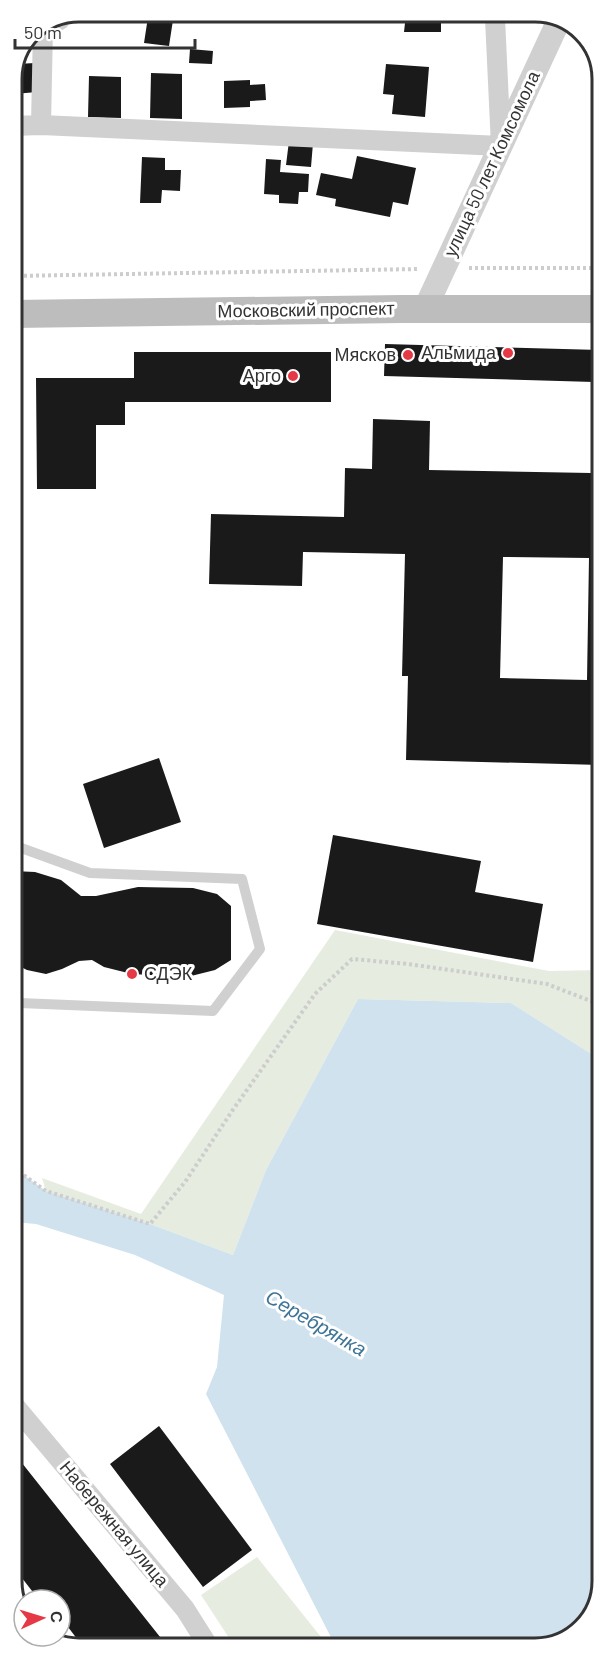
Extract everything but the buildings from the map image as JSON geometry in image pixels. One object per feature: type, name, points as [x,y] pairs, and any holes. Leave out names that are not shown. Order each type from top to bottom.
[{"type":"main road","name":"Московский проспект","points":[[23,314],[592,309]]},
{"type":"street","points":[[23,126],[501,146],[495,23]]},
{"type":"street","name":"улица 50 лет Комсомола","points":[[425,309],[556,27]]},
{"type":"street","points":[[41,125],[43,36]]},
{"type":"street","name":"Набережная улица","points":[[22,1415],[185,1609],[203,1637]]},
{"type":"lane","points":[[22,848],[90,873],[242,879],[260,949],[213,1011],[22,1004]]},
{"type":"path","points":[[23,276],[444,268],[592,268]]},
{"type":"path","points":[[22,1174],[46,1191],[150,1224],[185,1182],[315,994],[352,959],[408,964],[547,984],[592,1002]]},
{"type":"shaded area","points":[[335,930],[549,971],[592,970],[592,1054],[511,1003],[358,999],[266,1170],[233,1255],[150,1224],[46,1191],[42,1178],[141,1214]]},
{"type":"shaded area","points":[[257,1557],[321,1638],[229,1637],[201,1595]]},
{"type":"water","name":"Серебрянка","points":[[358,999],[511,1003],[592,1054],[592,1581],[584,1609],[575,1621],[560,1632],[535,1638],[331,1638],[206,1394],[217,1367],[224,1295],[135,1255],[36,1224],[22,1223],[22,1174],[46,1191],[150,1224],[233,1255],[266,1170]]},
{"type":"place","name":"Альмида","points":[[508,353]]},
{"type":"place","name":"Мясков","points":[[408,355]]},
{"type":"place","name":"Арго","points":[[293,376]]},
{"type":"place","name":"СДЭК","points":[[132,974]]}]
